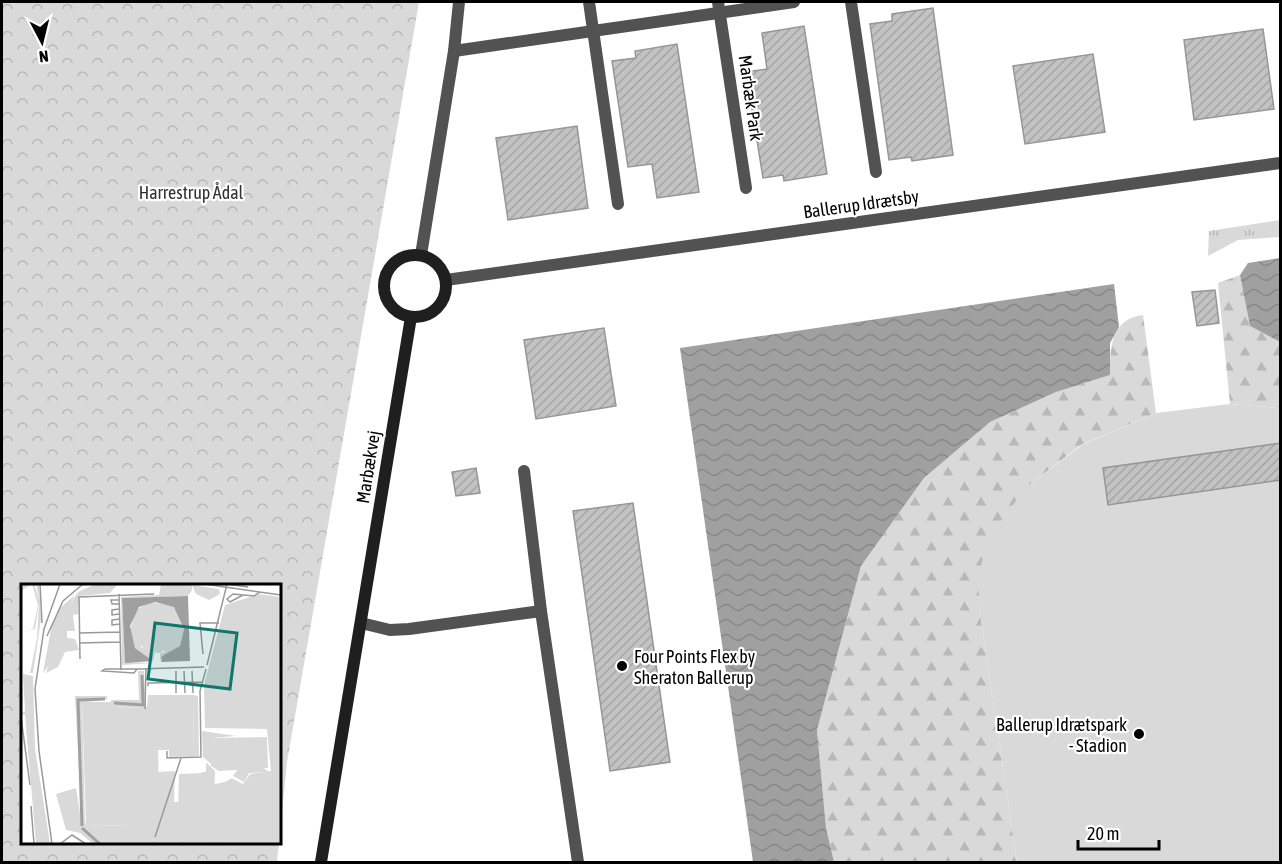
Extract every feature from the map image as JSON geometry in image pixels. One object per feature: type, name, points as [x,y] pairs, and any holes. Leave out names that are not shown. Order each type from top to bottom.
[{"type":"street","points":[[421,255],[454,51],[459,2]]},
{"type":"street","points":[[589,2],[618,204]]},
{"type":"street","points":[[454,51],[593,31],[719,7],[794,2]]},
{"type":"street","points":[[851,2],[876,172]]},
{"type":"street","name":"Marbæk Park","points":[[719,7],[746,188]]},
{"type":"street","name":"Ballerup Idrætsby","points":[[446,280],[1281,163]]},
{"type":"street","points":[[407,255],[421,255],[439,265],[446,280],[446,291],[435,310],[424,316],[411,317],[392,307],[385,296],[384,283],[387,270],[396,260],[407,255]]},
{"type":"street","name":"Marbækvej","points":[[321,862],[411,317]]},
{"type":"street","points":[[524,471],[541,611],[578,862]]},
{"type":"street","points":[[361,623],[390,630],[409,629],[541,611]]},
{"type":"green space","name":"Harrestrup Ådal","points":[[2,2],[419,2],[287,762],[280,831],[280,584],[21,584],[21,843],[279,843],[277,862],[2,862]]},
{"type":"green space","points":[[1280,220],[1280,237],[1238,240],[1208,256],[1209,231]]},
{"type":"green space","points":[[1240,275],[1250,326],[1280,342],[1280,408],[1230,404],[1218,283]]},
{"type":"green space","points":[[1143,315],[1156,413],[1081,445],[1028,486],[979,606],[1017,862],[834,862],[826,828],[817,730],[861,566],[924,478],[990,422],[1056,392],[1110,375],[1112,346],[1118,329],[1124,322]]},
{"type":"green space","name":"Ballerup Idrætspark - Stadion","points":[[1230,404],[1280,408],[1280,862],[1017,862],[979,606],[979,574],[986,546],[1004,516],[1028,486],[1082,445],[1156,413]]},
{"type":"water","points":[[1280,258],[1280,342],[1250,326],[1240,275],[1248,263]]},
{"type":"water","points":[[1114,284],[1119,327],[1110,343],[1110,375],[1056,392],[990,422],[924,478],[861,566],[817,730],[826,828],[834,862],[753,862],[680,348]]},
{"type":"building","points":[[933,8],[953,155],[912,161],[911,157],[889,160],[870,24],[892,21],[892,14]]},
{"type":"building","points":[[804,26],[827,174],[784,181],[783,175],[763,178],[746,72],[767,69],[762,33]]},
{"type":"building","points":[[1263,29],[1274,109],[1194,120],[1184,40]]},
{"type":"building","points":[[677,44],[699,192],[657,198],[652,164],[628,167],[612,61],[636,58],[635,51]]},
{"type":"building","points":[[1093,54],[1105,132],[1025,144],[1013,66]]},
{"type":"building","points":[[577,126],[588,208],[508,220],[496,138]]},
{"type":"building","points":[[1215,290],[1219,323],[1197,326],[1192,292]]},
{"type":"building","points":[[604,328],[616,406],[536,419],[524,340]]},
{"type":"building","points":[[1281,443],[1281,480],[1108,505],[1103,468]]},
{"type":"building","points":[[476,468],[480,493],[456,496],[452,472]]},
{"type":"building","points":[[633,503],[670,762],[610,771],[573,511]]},
{"type":"place","name":"Four Points Flex by Sheraton Ballerup","points":[[622,666]]},
{"type":"place","name":"Ballerup Idrætspark - Stadion","points":[[1139,734]]}]
